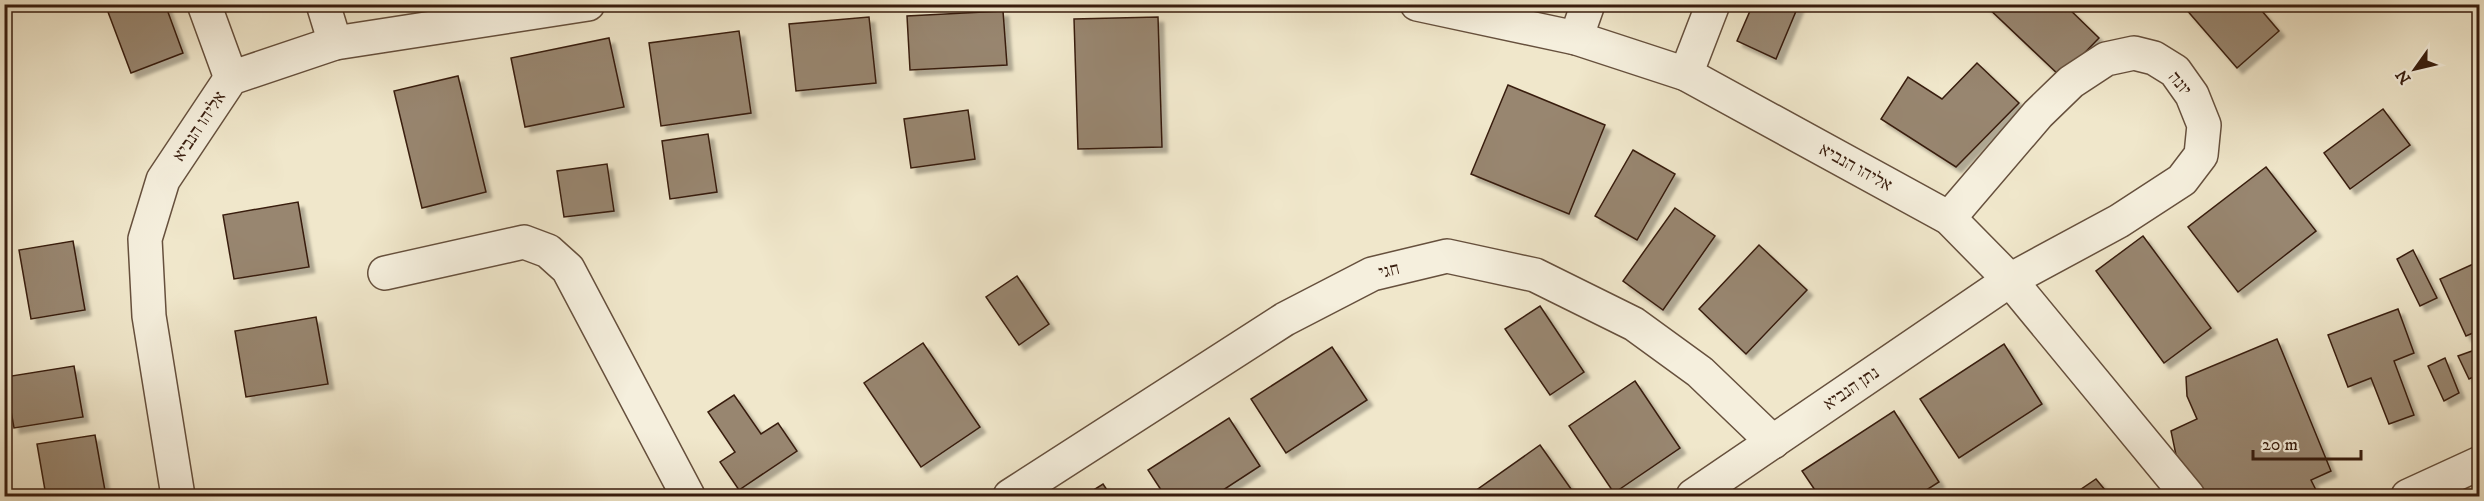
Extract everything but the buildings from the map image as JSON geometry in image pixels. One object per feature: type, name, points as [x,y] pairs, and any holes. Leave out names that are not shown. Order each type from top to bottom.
[{"type":"street","points":[[204,4],[231,78]]},
{"type":"street","points":[[323,4],[335,43]]},
{"type":"street","name":"אליהו הנביא","points":[[178,496],[149,316],[145,239],[163,180],[231,78],[335,43],[588,4]]},
{"type":"street","name":"אליהו הנביא","points":[[1417,4],[1576,38],[1686,74],[1949,218],[2010,280],[2187,496]]},
{"type":"street","points":[[1576,38],[1588,4]]},
{"type":"street","points":[[1686,74],[1713,4]]},
{"type":"street","name":"יונה","points":[[1949,218],[2038,114],[2071,82],[2106,59],[2134,53],[2154,58],[2175,71],[2192,95],[2204,125],[2201,155],[2182,180],[2119,221],[2010,280]]},
{"type":"street","points":[[386,273],[524,242],[548,251],[568,269],[688,496]]},
{"type":"street","name":"חגי","points":[[1010,496],[1285,319],[1372,274],[1447,256],[1535,274],[1634,324],[1700,372],[1773,442]]},
{"type":"street","name":"נתן הנביא","points":[[1693,496],[2010,280]]},
{"type":"street","points":[[2408,496],[2480,463]]}]
